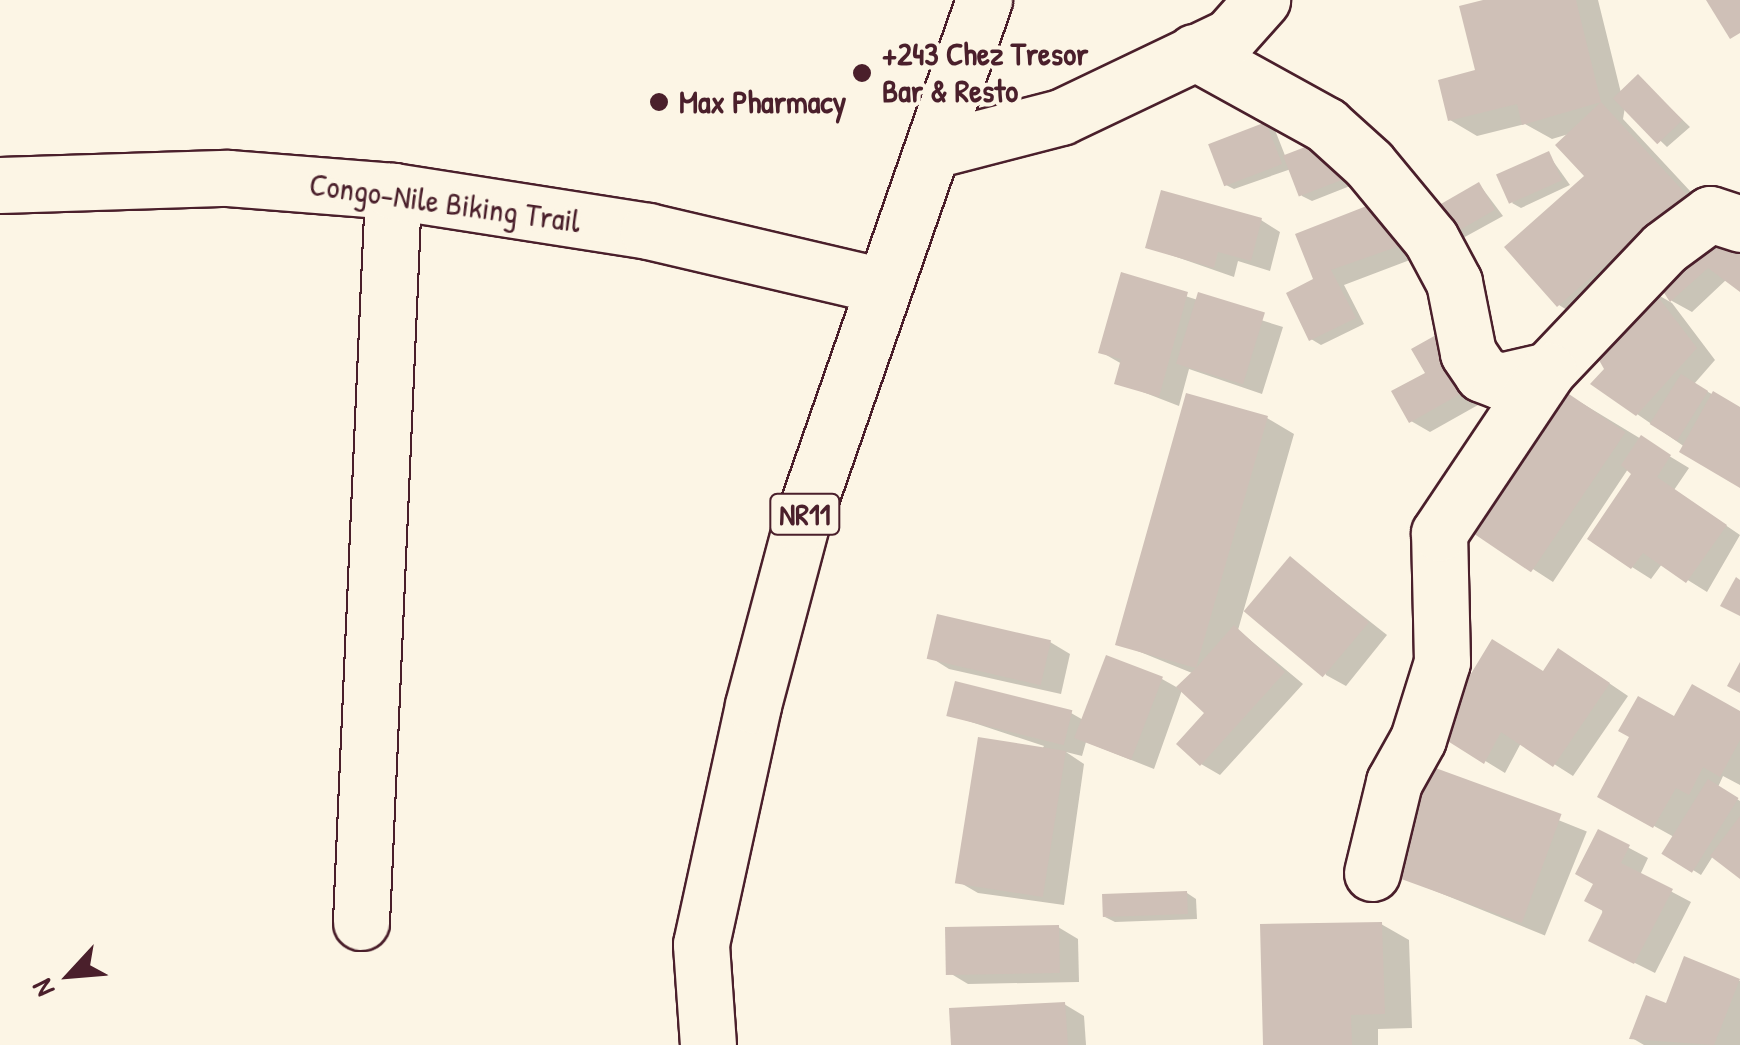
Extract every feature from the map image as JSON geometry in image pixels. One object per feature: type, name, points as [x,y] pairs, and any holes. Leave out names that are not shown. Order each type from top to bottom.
[{"type":"main road","name":"NR11","points":[[708,1045],[701,944],[710,882],[801,525],[883,286],[937,149],[984,0]]},
{"type":"main road","points":[[937,149],[1061,117],[1229,37],[1262,0]]},
{"type":"main road","points":[[1194,52],[1326,125],[1369,164],[1446,268],[1468,352],[1482,374],[1500,381],[1548,370]]},
{"type":"main road","name":"Congo-Nile Biking Trail","points":[[0,184],[228,178],[393,191],[648,231],[883,286]]},
{"type":"main road","points":[[360,922],[393,191]]},
{"type":"main road","points":[[1372,873],[1394,782],[1418,739],[1442,662],[1438,533],[1548,370],[1664,248],[1710,214],[1740,224]]},
{"type":"building","points":[[1483,0],[1576,0],[1601,102],[1522,125],[1517,104],[1448,121],[1438,80],[1475,70],[1459,6]]},
{"type":"building","points":[[1706,0],[1740,0],[1740,33],[1730,39]]},
{"type":"building","points":[[1638,74],[1682,120],[1657,144],[1613,98]]},
{"type":"building","points":[[1601,102],[1686,194],[1557,307],[1504,247],[1584,176],[1555,145]]},
{"type":"building","points":[[1266,122],[1282,164],[1224,186],[1208,144]]},
{"type":"building","points":[[1326,139],[1342,180],[1299,197],[1283,155]]},
{"type":"building","points":[[1549,151],[1562,180],[1509,204],[1496,175]]},
{"type":"building","points":[[1479,182],[1495,210],[1453,234],[1437,206]]},
{"type":"building","points":[[1161,190],[1262,218],[1251,261],[1218,252],[1214,268],[1145,248]]},
{"type":"building","points":[[1387,198],[1405,244],[1331,270],[1356,318],[1309,341],[1286,293],[1313,279],[1295,234]]},
{"type":"building","points":[[1716,234],[1740,245],[1740,292],[1708,268],[1670,302],[1657,282]]},
{"type":"building","points":[[1121,272],[1188,292],[1159,397],[1114,384],[1121,359],[1098,353]]},
{"type":"building","points":[[1652,289],[1697,348],[1636,416],[1590,384],[1604,369],[1590,344]]},
{"type":"building","points":[[1198,292],[1265,312],[1243,384],[1176,364]]},
{"type":"building","points":[[1445,330],[1476,385],[1409,423],[1391,391],[1425,373],[1411,349]]},
{"type":"building","points":[[1681,374],[1708,391],[1677,441],[1650,424]]},
{"type":"building","points":[[1560,388],[1625,432],[1531,572],[1465,528]]},
{"type":"building","points":[[1713,391],[1740,407],[1740,488],[1679,452]]},
{"type":"building","points":[[1186,393],[1268,416],[1196,668],[1115,645]]},
{"type":"building","points":[[1641,435],[1671,455],[1657,477],[1727,525],[1686,583],[1643,553],[1631,569],[1587,539],[1631,474],[1621,465]]},
{"type":"building","points":[[1290,556],[1369,622],[1323,677],[1244,611]]},
{"type":"building","points":[[1736,577],[1740,580],[1740,616],[1720,606]]},
{"type":"building","points":[[937,614],[1051,640],[1041,685],[927,659]]},
{"type":"building","points":[[1234,625],[1285,672],[1200,766],[1176,744],[1204,713],[1176,687]]},
{"type":"building","points":[[1492,639],[1543,671],[1558,648],[1610,683],[1553,767],[1501,732],[1484,764],[1435,733]]},
{"type":"building","points":[[1106,655],[1163,677],[1131,760],[1074,738]]},
{"type":"building","points":[[1740,662],[1740,693],[1727,686]]},
{"type":"building","points":[[955,681],[1072,710],[1064,745],[946,716]]},
{"type":"building","points":[[1692,684],[1740,711],[1740,740],[1720,777],[1703,767],[1689,795],[1676,788],[1653,828],[1597,797],[1629,737],[1618,731],[1638,696],[1674,716]]},
{"type":"building","points":[[978,737],[1066,751],[1043,897],[955,883]]},
{"type":"building","points":[[1430,766],[1562,814],[1522,923],[1390,875]]},
{"type":"building","points":[[1708,779],[1739,798],[1692,873],[1661,854]]},
{"type":"building","points":[[1740,816],[1740,879],[1710,856]]},
{"type":"building","points":[[1598,829],[1630,845],[1621,863],[1673,889],[1634,964],[1588,941],[1603,911],[1584,901],[1593,884],[1575,874]]},
{"type":"building","points":[[1187,891],[1188,914],[1103,917],[1102,894]]},
{"type":"building","points":[[1382,922],[1385,1014],[1351,1015],[1352,1045],[1263,1045],[1260,924]]},
{"type":"building","points":[[1059,925],[1060,973],[946,975],[945,927]]},
{"type":"building","points":[[1684,956],[1740,979],[1714,1045],[1629,1039],[1646,995],[1666,1003]]},
{"type":"building","points":[[1065,1002],[1068,1045],[951,1045],[949,1008]]},
{"type":"place","name":"+243 Chez Tresor Bar & Resto","points":[[862,73]]},
{"type":"place","name":"Max Pharmacy","points":[[659,102]]}]
